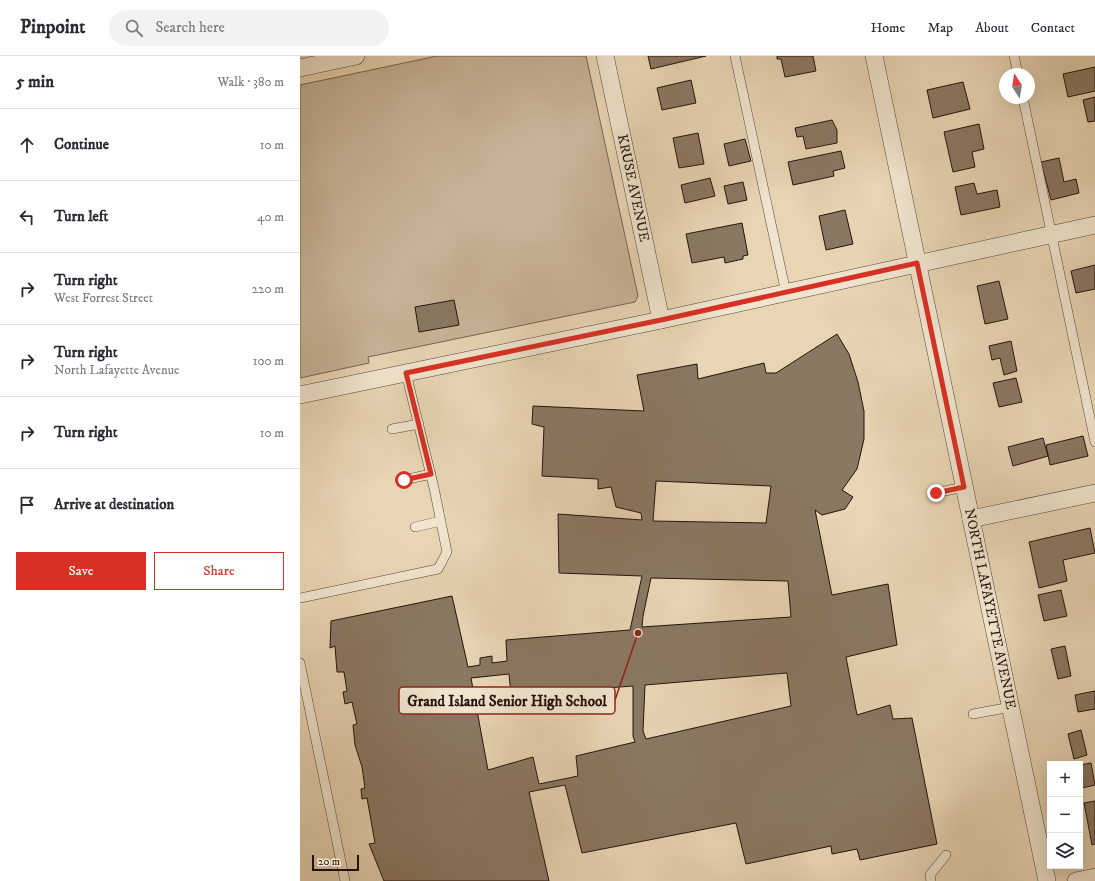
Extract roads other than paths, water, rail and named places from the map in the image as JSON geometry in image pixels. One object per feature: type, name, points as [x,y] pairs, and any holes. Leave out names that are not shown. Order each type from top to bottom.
[{"type":"street","name":"KRUSE AVENUE","points":[[605,56],[661,320]]},
{"type":"street","name":"NORTH LAFAYETTE AVENUE","points":[[874,56],[1047,881]]},
{"type":"street","points":[[300,68],[348,57]]},
{"type":"street","points":[[300,395],[661,320],[1095,225]]},
{"type":"street","points":[[971,519],[1095,493]]},
{"type":"street","points":[[1076,881],[1095,877]]},
{"type":"lane","points":[[735,56],[786,292]]},
{"type":"lane","points":[[1014,56],[1017,68]]},
{"type":"lane","points":[[1024,104],[1095,442]]},
{"type":"lane","points":[[300,598],[438,569],[447,552],[431,474],[406,373]]},
{"type":"lane","points":[[392,429],[419,424]]},
{"type":"lane","points":[[404,480],[431,474]]},
{"type":"lane","points":[[936,493],[964,487]]},
{"type":"lane","points":[[415,527],[441,521]]},
{"type":"lane","points":[[300,663],[345,881]]},
{"type":"lane","points":[[973,714],[1011,707]]},
{"type":"lane","points":[[931,881],[930,875],[946,855]]},
{"type":"place","name":"Grand Island Senior High School","points":[[638,633]]}]
